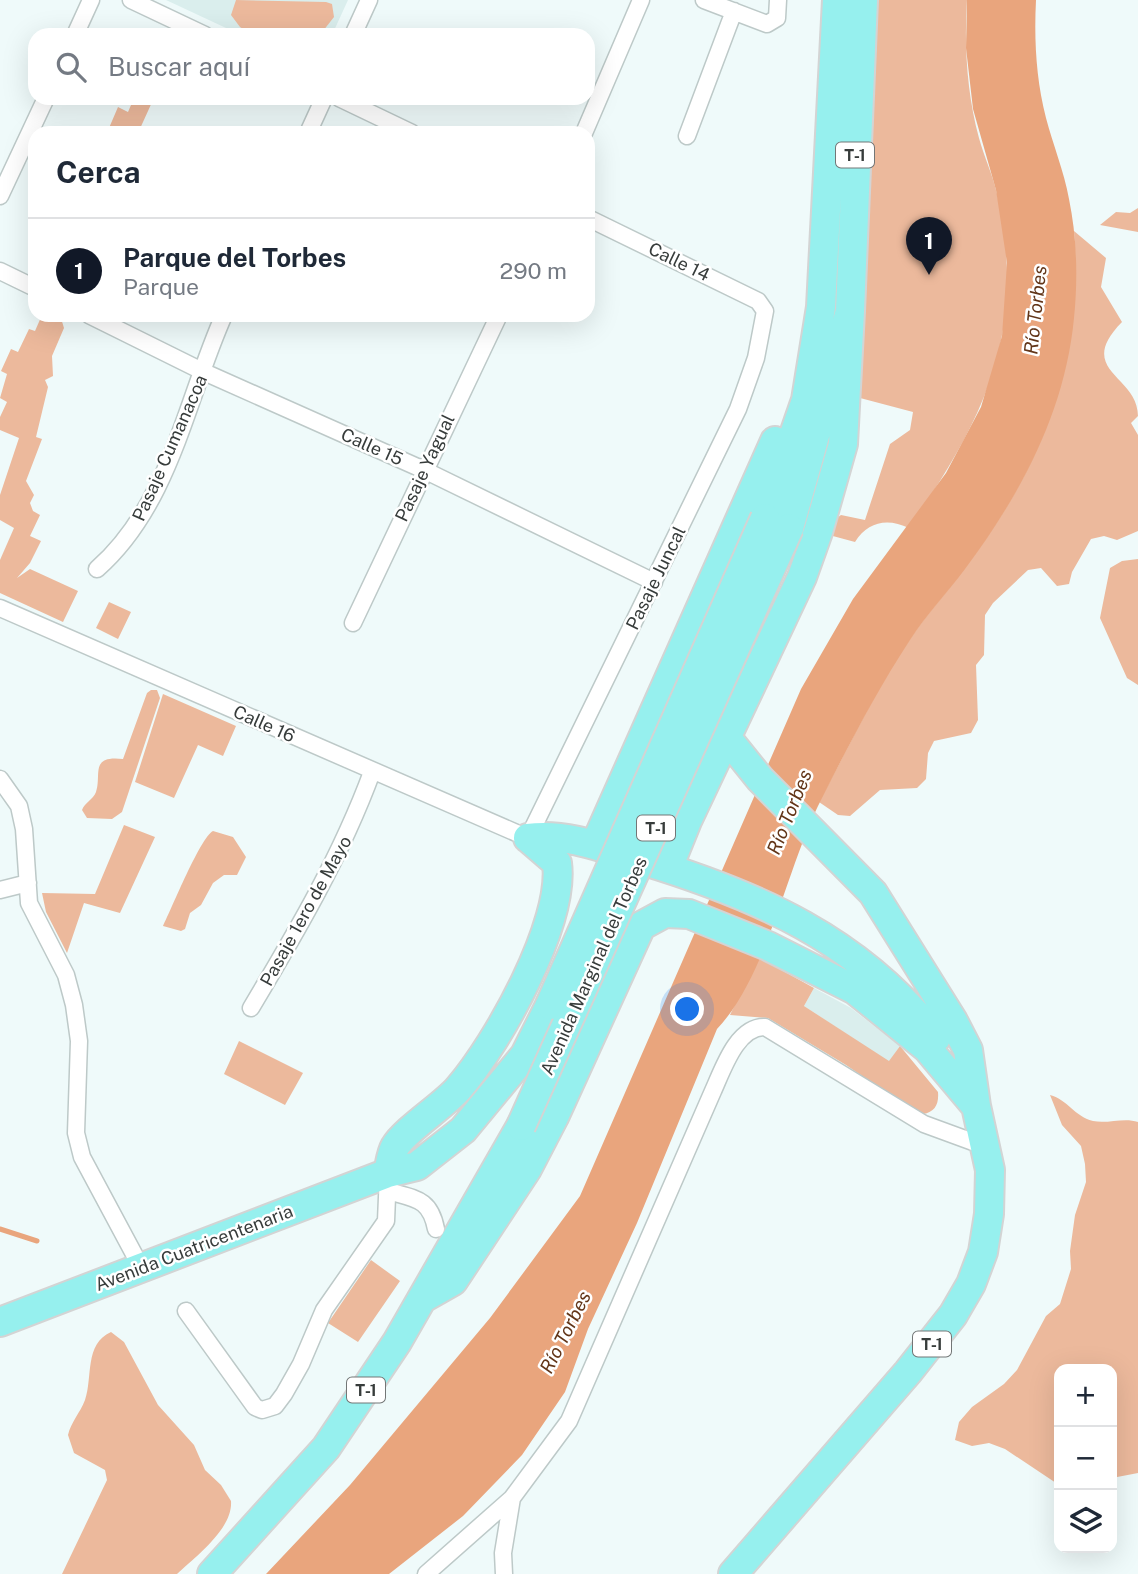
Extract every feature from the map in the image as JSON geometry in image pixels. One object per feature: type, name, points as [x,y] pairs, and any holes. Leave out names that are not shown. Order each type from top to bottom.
[{"type":"highway","name":"Avenida Marginal del Torbes","points":[[388,1182],[417,1166],[463,1130],[525,1055],[777,523],[806,400],[821,307],[837,0]]},
{"type":"highway","name":"Avenida Marginal del Torbes","points":[[212,1574],[326,1448],[423,1298],[521,1126],[777,523],[850,311],[863,0]]},
{"type":"highway","points":[[668,868],[802,577],[835,477],[843,444],[850,311]]},
{"type":"highway","points":[[595,845],[776,440],[806,400]]},
{"type":"highway","points":[[727,738],[760,779],[873,893],[953,1021],[968,1050],[976,1106]]},
{"type":"highway","points":[[528,838],[552,835],[595,845],[701,878],[781,913],[866,964],[904,999],[951,1055],[976,1106]]},
{"type":"highway","points":[[528,838],[595,867],[621,873],[668,868]]},
{"type":"highway","points":[[388,1182],[395,1146],[457,1090],[482,1058],[521,987],[554,913],[559,879],[557,863],[528,838]]},
{"type":"highway","points":[[554,913],[575,911],[606,919],[620,928],[632,945]]},
{"type":"highway","points":[[423,1298],[453,1281],[527,1169],[554,1117],[641,926],[665,913],[689,914],[768,946],[873,1002],[927,1048],[976,1106]]},
{"type":"highway","name":"T-1","points":[[733,1574],[926,1351],[971,1284],[983,1252],[989,1214],[990,1170],[976,1106]]},
{"type":"highway","name":"Avenida Cuatricentenaria","points":[[0,1322],[388,1182]]},
{"type":"street","points":[[78,28],[91,0]]},
{"type":"street","points":[[131,0],[190,28]]},
{"type":"street","points":[[356,28],[369,0]]},
{"type":"street","points":[[587,126],[641,0]]},
{"type":"street","points":[[704,0],[767,24],[774,23],[777,18],[778,0]]},
{"type":"street","points":[[687,136],[734,11]]},
{"type":"street","points":[[33,126],[43,105]]},
{"type":"street","points":[[311,126],[321,105]]},
{"type":"street","points":[[354,105],[397,126]]},
{"type":"street","points":[[0,196],[28,136]]},
{"type":"street","name":"Calle 14","points":[[595,221],[758,300],[765,311]]},
{"type":"street","points":[[0,271],[28,285]]},
{"type":"street","name":"Pasaje Juncal","points":[[528,838],[738,409],[756,358],[765,311]]},
{"type":"street","name":"Calle 15","points":[[103,322],[204,372],[424,470],[654,582]]},
{"type":"street","name":"Pasaje Cumanacoa","points":[[97,569],[119,550],[138,524],[204,372],[222,322]]},
{"type":"street","name":"Pasaje Yagual","points":[[354,623],[496,322]]},
{"type":"street","name":"Calle 16","points":[[0,608],[528,838]]},
{"type":"street","name":"Pasaje 1ero de Mayo","points":[[251,1008],[322,888],[351,829],[372,772]]},
{"type":"street","points":[[0,779],[19,806],[24,829],[29,903],[66,975],[74,1005],[79,1041],[76,1133],[82,1157],[142,1269]]},
{"type":"street","points":[[0,890],[28,883]]},
{"type":"street","points":[[426,1574],[512,1498],[569,1421],[718,1081],[744,1035],[756,1027],[765,1027],[924,1124],[984,1146]]},
{"type":"street","points":[[186,1311],[255,1407],[262,1410],[275,1406],[301,1364],[324,1310],[386,1221],[388,1182],[425,1204],[433,1213],[436,1229]]},
{"type":"street","points":[[504,1574],[503,1553],[512,1498]]},
{"type":"shaded area","points":[[166,0],[348,0],[335,28],[226,28]]},
{"type":"shaded area","points":[[236,0],[326,2],[332,4],[334,17],[325,28],[242,28],[231,15]]},
{"type":"shaded area","points":[[863,0],[967,0],[966,52],[969,87],[979,138],[997,194],[1005,243],[1007,289],[1003,331],[993,371],[978,410],[936,487],[909,528],[894,523],[879,523],[866,530],[855,542],[818,532],[841,515],[865,520],[890,444],[910,430],[913,412],[845,394]]},
{"type":"shaded area","points":[[131,105],[151,105],[141,126],[110,126],[118,107],[128,112]]},
{"type":"shaded area","points":[[1138,208],[1138,232],[1100,225],[1116,212],[1130,213]]},
{"type":"shaded area","points":[[1074,231],[1106,258],[1101,287],[1122,322],[1109,338],[1104,352],[1112,372],[1135,402],[1138,416],[1131,423],[1138,435],[1138,531],[1117,540],[1104,536],[1091,539],[1072,572],[1069,584],[1057,586],[1041,568],[1028,570],[993,603],[985,615],[984,655],[976,665],[978,720],[971,733],[934,741],[928,753],[926,779],[917,788],[880,790],[850,816],[838,815],[819,802],[875,697],[912,636],[992,530],[1036,451],[1064,369],[1072,325]]},
{"type":"shaded area","points":[[39,322],[62,322],[64,328],[52,356],[53,376],[45,380],[48,387],[36,437],[42,439],[26,481],[34,495],[30,503],[33,511],[40,515],[30,536],[41,541],[30,563],[17,578],[30,569],[78,591],[63,622],[0,593],[0,560],[14,528],[0,520],[0,495],[19,438],[0,430],[0,417],[7,402],[0,398],[7,374],[1,371],[11,349],[18,352],[29,329],[35,331]]},
{"type":"shaded area","points":[[1138,559],[1138,685],[1127,678],[1100,618],[1110,568],[1122,561]]},
{"type":"shaded area","points":[[109,602],[131,612],[118,639],[96,628]]},
{"type":"shaded area","points":[[157,690],[160,698],[122,812],[112,819],[87,818],[82,810],[96,792],[101,763],[105,760],[123,759],[147,693]]},
{"type":"shaded area","points":[[163,694],[236,726],[223,756],[198,745],[174,798],[135,782]]},
{"type":"shaded area","points":[[124,825],[155,837],[120,913],[84,903],[67,953],[46,912],[42,893],[95,894]]},
{"type":"shaded area","points":[[213,831],[233,837],[246,857],[237,875],[224,875],[213,883],[201,905],[190,913],[185,929],[181,931],[163,926],[194,859],[207,836]]},
{"type":"shaded area","points":[[758,957],[814,988],[804,1006],[889,1061],[900,1046],[938,1092],[937,1104],[933,1109],[923,1114],[912,1110],[846,1065],[768,1018],[730,1015]]},
{"type":"shaded area","points":[[814,988],[851,1008],[900,1046],[889,1062],[804,1006]]},
{"type":"shaded area","points":[[239,1041],[303,1073],[285,1105],[224,1074]]},
{"type":"shaded area","points":[[1050,1095],[1062,1100],[1086,1119],[1138,1122],[1138,1473],[1117,1477],[1117,1364],[1054,1364],[1054,1482],[1005,1449],[989,1443],[972,1446],[955,1440],[959,1422],[972,1407],[1004,1384],[1017,1370],[1046,1316],[1060,1304],[1071,1269],[1070,1251],[1075,1215],[1086,1182],[1081,1146],[1062,1125]]},
{"type":"shaded area","points":[[371,1260],[400,1281],[358,1342],[328,1323]]},
{"type":"shaded area","points":[[111,1332],[124,1342],[158,1405],[194,1445],[205,1470],[221,1485],[231,1501],[230,1511],[220,1532],[177,1574],[62,1574],[107,1480],[105,1470],[74,1453],[68,1435],[85,1400],[93,1353],[102,1337]]},
{"type":"water","name":"Río Torbes","points":[[967,0],[1036,0],[1040,89],[1072,214],[1076,288],[1069,353],[1061,386],[1037,451],[985,541],[898,659],[832,778],[810,825],[750,980],[717,1029],[637,1223],[588,1329],[565,1392],[522,1455],[463,1516],[389,1574],[266,1574],[350,1485],[490,1318],[580,1196],[801,689],[853,599],[946,473],[981,407],[1002,336],[1007,263],[996,190],[973,109],[966,48]]},
{"type":"waterway","points":[[0,1229],[37,1241]]},
{"type":"place","name":"Parque del Torbes","points":[[929,275]]}]
